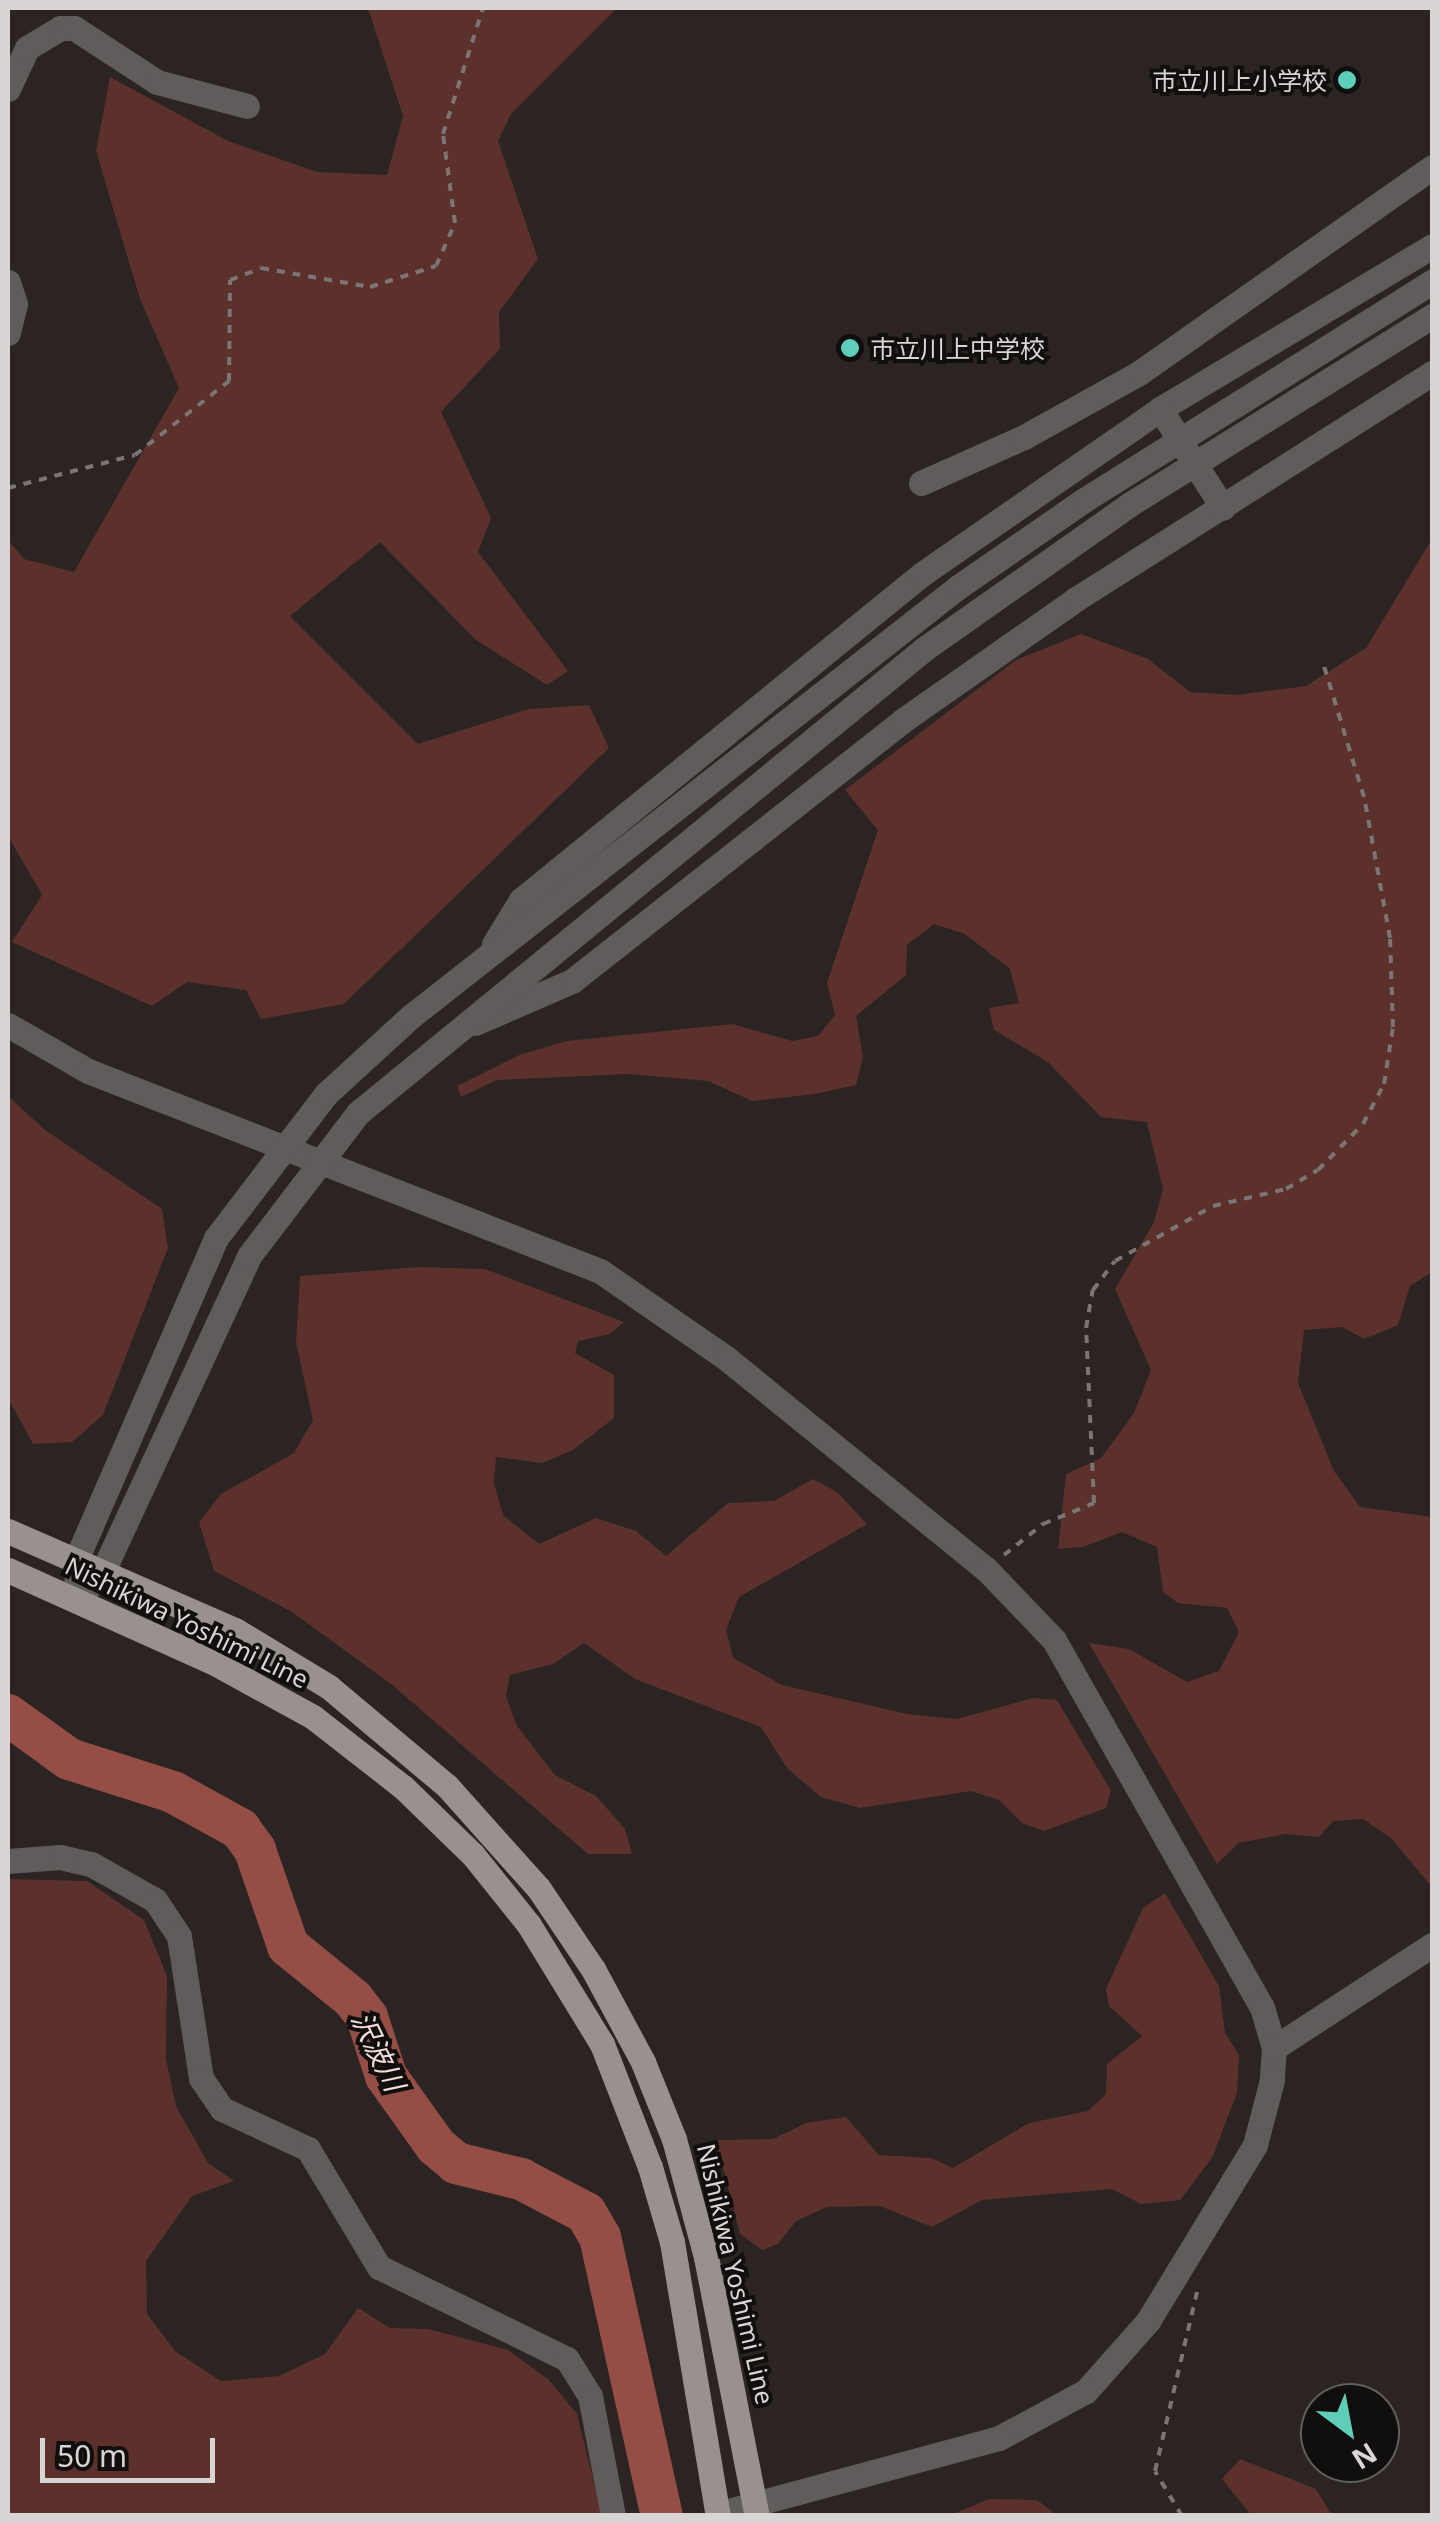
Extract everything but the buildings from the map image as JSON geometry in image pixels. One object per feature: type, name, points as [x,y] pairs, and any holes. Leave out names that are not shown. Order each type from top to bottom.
[{"type":"main road","name":"Nishikiwa Yoshimi Line","points":[[8,1531],[235,1630],[329,1687],[447,1786],[539,1890],[601,1984],[674,2139],[706,2257],[756,2510]]},
{"type":"main road","name":"Nishikiwa Yoshimi Line","points":[[8,1570],[313,1717],[403,1787],[473,1855],[530,1926],[602,2044],[650,2167],[672,2242],[718,2515]]},
{"type":"street","points":[[8,90],[27,48],[60,28],[74,28],[157,82],[248,106]]},
{"type":"street","points":[[922,482],[1024,437],[1140,373],[1432,167]]},
{"type":"street","points":[[483,961],[521,900],[922,574],[1160,409],[1432,246]]},
{"type":"street","points":[[8,282],[15,304],[8,333]]},
{"type":"street","points":[[77,1600],[76,1560],[216,1238],[283,1144],[376,1047],[958,587],[1432,282]]},
{"type":"street","points":[[77,1600],[103,1571],[210,1330],[249,1256],[318,1157],[358,1113],[938,638],[1130,504],[1432,316]]},
{"type":"street","points":[[1140,373],[1223,508]]},
{"type":"street","points":[[453,1032],[572,981],[902,721],[1076,599],[1432,373]]},
{"type":"street","points":[[8,1025],[88,1071],[318,1157],[616,1281],[726,1358],[986,1569],[1054,1640],[1092,1699],[1239,1962],[1274,2048],[1262,2130],[1186,2258],[1114,2364],[1046,2417],[925,2462],[756,2510],[718,2515]]},
{"type":"street","points":[[8,1860],[60,1857],[90,1864],[155,1900],[179,1936],[201,2078],[222,2109],[308,2149],[378,2268],[567,2360],[590,2396],[613,2516]]},
{"type":"street","points":[[1274,2048],[1432,1945]]},
{"type":"path","points":[[8,488],[134,455],[228,381],[226,297],[230,280],[261,268],[370,288],[436,266],[456,223],[443,134],[483,8]]},
{"type":"path","points":[[986,1569],[1043,1524],[1094,1503],[1086,1328],[1093,1290],[1115,1261],[1213,1206],[1286,1188],[1318,1170],[1362,1124],[1384,1084],[1393,1026],[1390,938],[1364,797],[1323,663]]},
{"type":"path","points":[[1182,2516],[1155,2471],[1201,2289],[1186,2258]]},
{"type":"shaded area","points":[[368,8],[617,8],[511,114],[498,141],[538,259],[499,312],[500,349],[441,412],[491,518],[478,552],[568,671],[547,685],[476,640],[380,542],[290,616],[418,744],[529,709],[589,705],[609,748],[344,1004],[261,1019],[246,990],[187,982],[152,1006],[12,942],[42,895],[8,836],[8,487],[9,541],[24,559],[74,572],[179,388],[140,299],[96,151],[110,77],[228,141],[317,172],[387,175],[403,116]]},
{"type":"shaded area","points":[[1432,539],[1432,1272],[1410,1286],[1398,1325],[1364,1339],[1342,1327],[1304,1330],[1298,1383],[1334,1471],[1360,1507],[1432,1517],[1432,1887],[1392,1839],[1363,1819],[1333,1821],[1319,1837],[1285,1834],[1239,1843],[1217,1864],[1089,1643],[1129,1649],[1187,1682],[1219,1671],[1239,1632],[1227,1608],[1178,1603],[1163,1592],[1157,1547],[1122,1532],[1083,1547],[1058,1549],[1066,1474],[1101,1458],[1134,1413],[1151,1370],[1115,1289],[1154,1222],[1163,1189],[1147,1122],[1101,1117],[1048,1062],[994,1030],[989,1008],[1019,1003],[1010,969],[965,934],[934,924],[907,945],[906,975],[856,1016],[863,1057],[856,1085],[815,1094],[752,1101],[708,1081],[628,1074],[497,1080],[461,1097],[457,1086],[519,1055],[567,1041],[732,1024],[792,1041],[818,1036],[835,1015],[827,983],[878,830],[845,790],[1016,660],[1081,634],[1148,659],[1190,692],[1236,695],[1306,686],[1366,648]]},
{"type":"shaded area","points":[[8,1096],[45,1130],[162,1209],[168,1248],[103,1415],[72,1442],[33,1444],[8,1398]]},
{"type":"shaded area","points":[[420,1267],[485,1269],[624,1322],[610,1334],[578,1341],[575,1353],[614,1375],[614,1418],[573,1450],[542,1463],[496,1457],[494,1483],[503,1515],[539,1544],[596,1518],[636,1531],[666,1556],[728,1503],[774,1501],[813,1479],[837,1492],[867,1524],[739,1597],[726,1630],[733,1658],[782,1685],[907,1714],[957,1719],[1033,1698],[1057,1700],[1111,1791],[1106,1808],[1044,1831],[1022,1823],[999,1800],[971,1791],[860,1808],[821,1797],[787,1768],[761,1727],[635,1679],[584,1643],[553,1664],[510,1675],[506,1696],[517,1726],[555,1775],[596,1796],[625,1829],[632,1854],[588,1854],[391,1684],[292,1612],[214,1571],[199,1522],[221,1494],[294,1453],[313,1420],[296,1342],[300,1276]]},
{"type":"shaded area","points":[[8,1879],[87,1881],[144,1920],[167,1976],[166,2059],[176,2106],[208,2163],[234,2181],[192,2196],[146,2261],[147,2314],[176,2352],[221,2381],[279,2376],[325,2354],[358,2308],[390,2328],[428,2329],[508,2350],[548,2379],[577,2414],[602,2515],[8,2516]]},
{"type":"shaded area","points":[[1165,1893],[1219,1986],[1225,2033],[1239,2055],[1237,2093],[1212,2158],[1180,2200],[1141,2204],[1112,2189],[982,2200],[932,2227],[880,2206],[827,2207],[796,2221],[778,2244],[762,2250],[740,2234],[716,2140],[773,2139],[806,2123],[846,2117],[879,2155],[931,2158],[953,2168],[1029,2123],[1088,2111],[1106,2094],[1107,2064],[1142,2036],[1109,2006],[1106,1989],[1143,1908]]},
{"type":"shaded area","points":[[1240,2459],[1316,2489],[1332,2515],[1251,2515],[1222,2479]]},
{"type":"shaded area","points":[[989,2499],[1037,2500],[1057,2515],[903,2515],[956,2513]]},
{"type":"waterway","name":"沢波川","points":[[8,1715],[69,1759],[173,1792],[240,1829],[255,1850],[288,1946],[353,1999],[367,2017],[386,2076],[436,2146],[456,2163],[521,2179],[586,2213],[600,2237],[662,2516]]},
{"type":"place","name":"市立川上小学校","points":[[1347,80]]},
{"type":"place","name":"市立川上中学校","points":[[850,348]]}]
